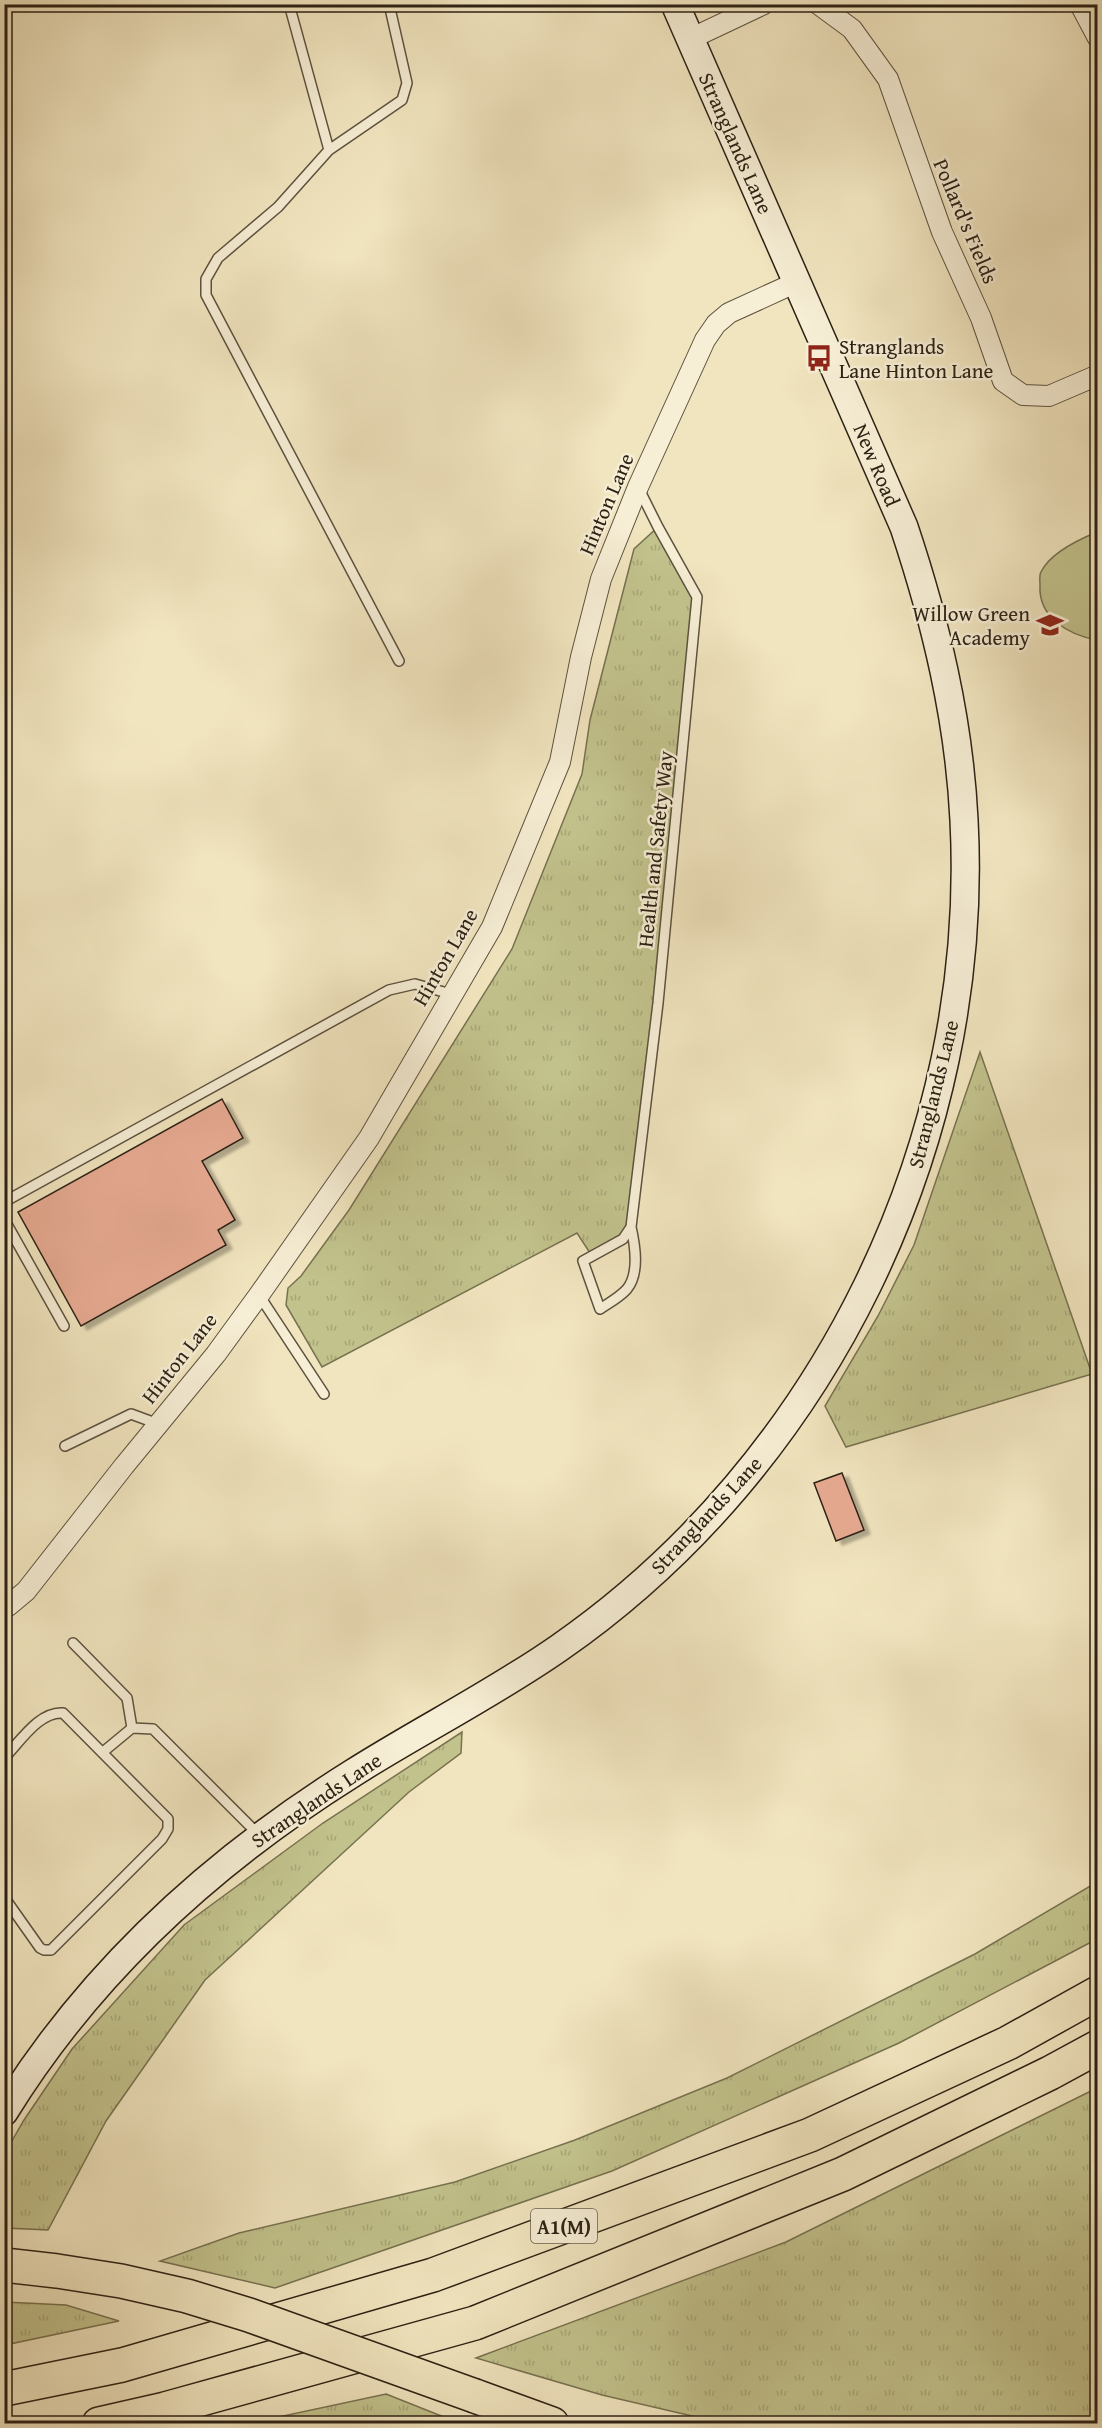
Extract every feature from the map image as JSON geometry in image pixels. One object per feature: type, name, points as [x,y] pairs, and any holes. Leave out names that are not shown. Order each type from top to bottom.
[{"type":"highway","name":"A1(M)","points":[[4,2389],[122,2365],[433,2275],[810,2135],[1008,2043],[1098,1993]]},
{"type":"highway","name":"A1(M)","points":[[99,2424],[165,2409],[475,2323],[843,2174],[1050,2073],[1098,2047]]},
{"type":"highway","points":[[4,2265],[121,2281],[187,2296],[249,2315],[552,2424]]},
{"type":"main road","name":"Stranglands Lane","points":[[675,4],[797,282]]},
{"type":"main road","name":"New Road","points":[[797,282],[904,527],[925,591],[942,655]]},
{"type":"main road","name":"Stranglands Lane","points":[[4,2112],[39,2060],[104,1979],[188,1893],[260,1836],[353,1773],[534,1664],[613,1607],[680,1546],[727,1497],[763,1454],[827,1361],[855,1312],[902,1209],[936,1102],[956,1002],[963,935],[965,822],[953,710],[942,655]]},
{"type":"street","points":[[690,39],[764,4]]},
{"type":"street","name":"Pollard's Fields","points":[[818,4],[852,29],[888,79],[942,232],[981,318],[1003,381],[1023,395],[1049,396],[1098,375]]},
{"type":"street","points":[[1080,4],[1098,38]]},
{"type":"street","name":"Hinton Lane","points":[[6,1607],[26,1591],[216,1354],[369,1138],[492,927],[560,762],[581,657],[601,579],[638,487],[705,340],[716,324],[729,313],[797,282]]},
{"type":"lane","points":[[289,4],[329,150]]},
{"type":"lane","points":[[389,4],[407,83],[402,99],[329,150],[278,207],[218,258],[206,279],[206,295],[399,661]]},
{"type":"lane","name":"Health and Safety Way","points":[[631,1227],[623,1239],[583,1261],[600,1309],[619,1297],[632,1281],[636,1248],[631,1227],[658,1003],[697,597],[657,527],[638,487]]},
{"type":"lane","points":[[4,1202],[389,990],[415,984],[451,994]]},
{"type":"lane","points":[[4,1220],[64,1326]]},
{"type":"lane","points":[[259,1295],[324,1394]]},
{"type":"lane","points":[[65,1446],[131,1414],[158,1424]]},
{"type":"lane","points":[[73,1642],[127,1698],[132,1728]]},
{"type":"lane","points":[[4,1758],[45,1716],[54,1712],[63,1713],[168,1819],[168,1829],[162,1839],[51,1950],[40,1948],[4,1897]]},
{"type":"lane","points":[[103,1752],[132,1728],[153,1729],[260,1836]]},
{"type":"green space","points":[[658,527],[697,597],[631,1227],[614,1245],[592,1256],[577,1233],[322,1367],[286,1305],[288,1288],[301,1276],[349,1210],[512,949],[582,774],[590,720],[634,549]]},
{"type":"green space","points":[[1097,532],[1097,640],[1066,629],[1050,616],[1041,597],[1040,573],[1058,553]]},
{"type":"green space","points":[[980,1052],[1092,1374],[846,1447],[825,1406],[878,1316],[914,1245]]},
{"type":"green space","points":[[462,1732],[461,1753],[409,1792],[205,1980],[106,2121],[48,2230],[5,2228],[5,2153],[24,2120],[72,2049],[184,1925],[323,1823]]},
{"type":"green space","points":[[1097,1882],[1097,1939],[899,2043],[612,2171],[275,2288],[160,2261],[239,2233],[455,2182],[575,2140],[727,2078],[975,1954]]},
{"type":"green space","points":[[1097,2088],[1097,2423],[722,2423],[602,2395],[476,2358],[786,2242]]},
{"type":"green space","points":[[4,2302],[66,2305],[119,2321],[5,2345]]},
{"type":"green space","points":[[386,2394],[459,2423],[250,2423]]},
{"type":"building","points":[[222,1099],[243,1138],[202,1161],[235,1220],[218,1230],[226,1245],[81,1326],[18,1212]]},
{"type":"building","points":[[842,1473],[864,1530],[836,1541],[814,1483]]},
{"type":"place","name":"Stranglands Lane Hinton Lane","points":[[819,358]]},
{"type":"place","name":"Willow Green Academy","points":[[1050,625]]}]
